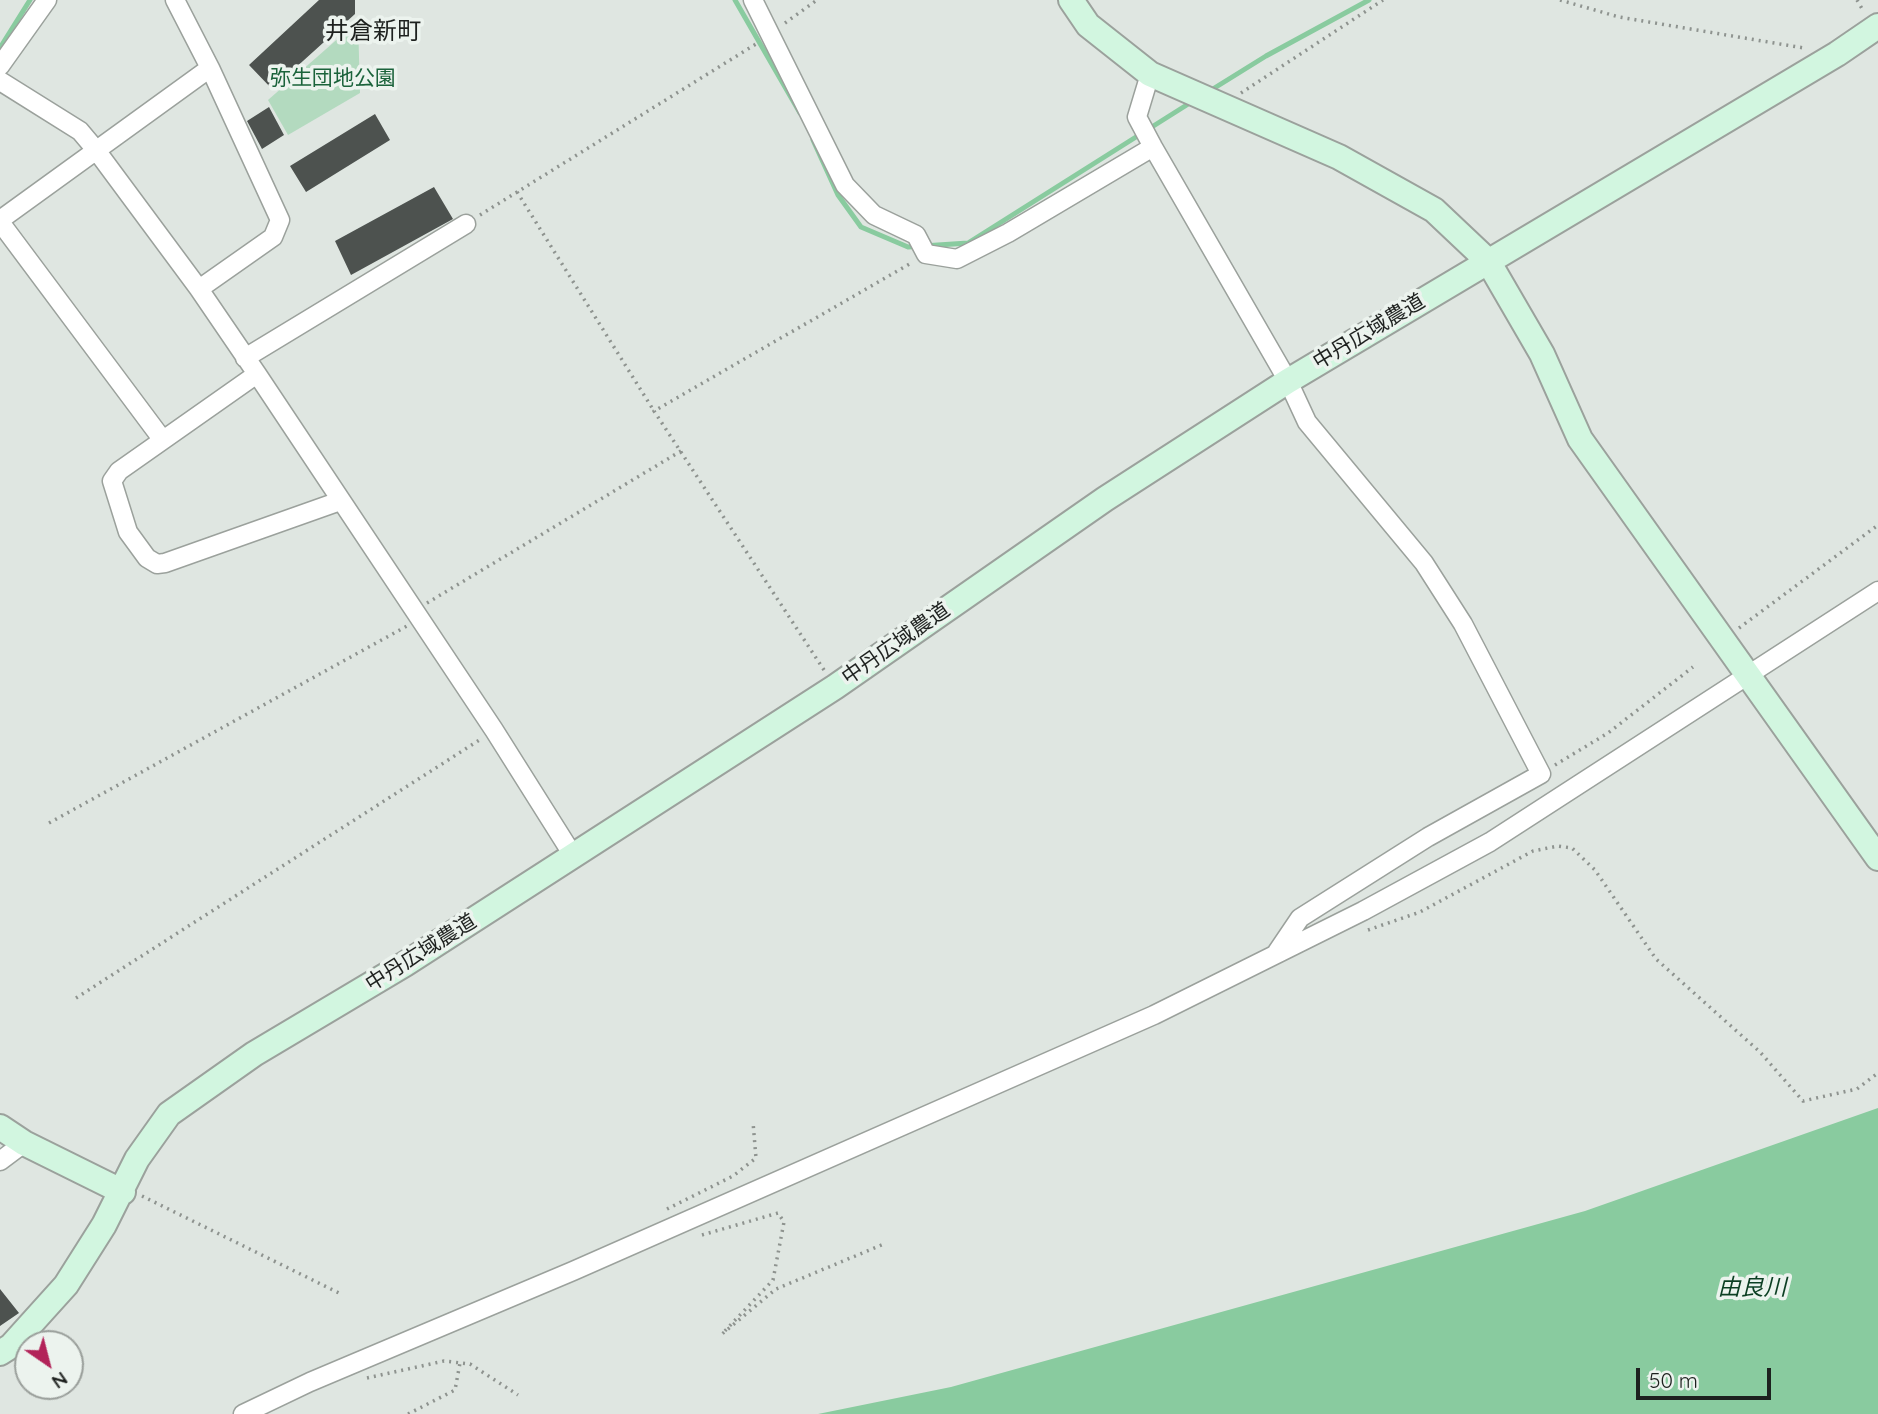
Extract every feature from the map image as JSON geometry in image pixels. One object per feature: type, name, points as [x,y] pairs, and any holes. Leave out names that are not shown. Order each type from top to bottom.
[{"type":"street","points":[[175,0],[210,68],[280,220],[273,237],[199,289]]},
{"type":"street","points":[[753,0],[845,185],[874,215],[916,235],[926,254],[957,259],[1008,233],[1153,147]]},
{"type":"street","points":[[1071,0],[1088,26],[1150,74],[1339,158],[1434,210],[1488,261],[1542,354],[1580,439],[1878,858]]},
{"type":"street","points":[[0,66],[39,4]]},
{"type":"street","name":"中丹広域農道","points":[[0,1353],[11,1346],[66,1285],[122,1192],[137,1159],[169,1114],[254,1054],[405,964],[835,687],[1105,499],[1288,381],[1837,54],[1878,26]]},
{"type":"street","points":[[162,439],[0,221],[210,68]]},
{"type":"street","points":[[1150,74],[1137,117],[1153,147],[1288,381],[1307,422],[1424,563],[1463,624],[1541,774],[1428,837],[1300,918],[1275,955]]},
{"type":"street","points":[[0,81],[80,131],[199,289],[415,616],[494,730],[574,857]]},
{"type":"street","points":[[245,358],[466,224]]},
{"type":"street","points":[[257,374],[119,471],[112,481],[128,532],[147,558],[157,564],[340,501]]},
{"type":"street","points":[[243,1414],[310,1382],[584,1266],[1104,1038],[1275,955],[1490,842],[1749,679],[1878,591]]},
{"type":"street","points":[[0,1127],[24,1143],[122,1192]]},
{"type":"street","points":[[0,1161],[24,1143]]},
{"type":"path","points":[[466,224],[733,60],[817,0]]},
{"type":"path","points":[[1222,105],[1383,0]]},
{"type":"path","points":[[1559,0],[1619,17],[1837,54]]},
{"type":"path","points":[[517,192],[654,411],[835,687]]},
{"type":"path","points":[[654,411],[926,254]]},
{"type":"path","points":[[49,823],[415,616],[681,451]]},
{"type":"path","points":[[1722,641],[1878,525]]},
{"type":"path","points":[[1541,774],[1608,733],[1693,667]]},
{"type":"path","points":[[76,998],[494,730]]},
{"type":"path","points":[[1367,930],[1420,912],[1533,851],[1558,846],[1573,848],[1595,870],[1656,960],[1760,1052],[1803,1101],[1857,1089],[1878,1073]]},
{"type":"path","points":[[659,1217],[669,1207],[733,1176],[756,1158],[754,1122]]},
{"type":"path","points":[[122,1192],[142,1196],[341,1294]]},
{"type":"path","points":[[701,1236],[778,1213],[784,1222],[773,1280],[722,1334],[776,1289],[884,1244]]},
{"type":"path","points":[[366,1379],[444,1362],[470,1364],[518,1395]]},
{"type":"path","points":[[408,1414],[456,1390],[460,1363]]},
{"type":"green space","name":"弥生団地公園","points":[[358,21],[360,93],[288,135],[268,100]]},
{"type":"water","name":"由良川","points":[[1878,1108],[1878,1414],[818,1414],[951,1387],[1585,1211]]},
{"type":"building","points":[[319,0],[355,0],[355,14],[272,89],[249,65]]},
{"type":"building","points":[[269,107],[284,135],[262,149],[247,121]]},
{"type":"building","points":[[375,114],[390,140],[306,192],[290,166]]},
{"type":"building","points":[[434,187],[453,219],[351,275],[335,241]]},
{"type":"building","points":[[0,1289],[19,1313],[0,1326]]},
{"type":"waterway","points":[[0,48],[30,0]]},
{"type":"waterway","points":[[735,0],[800,113]]},
{"type":"waterway","points":[[1208,92],[1266,56],[1369,0]]},
{"type":"waterway","points":[[813,140],[838,195],[861,227],[908,247],[968,243],[1193,101]]},
{"type":"district","name":"井倉新町","points":[[373,32]]}]
